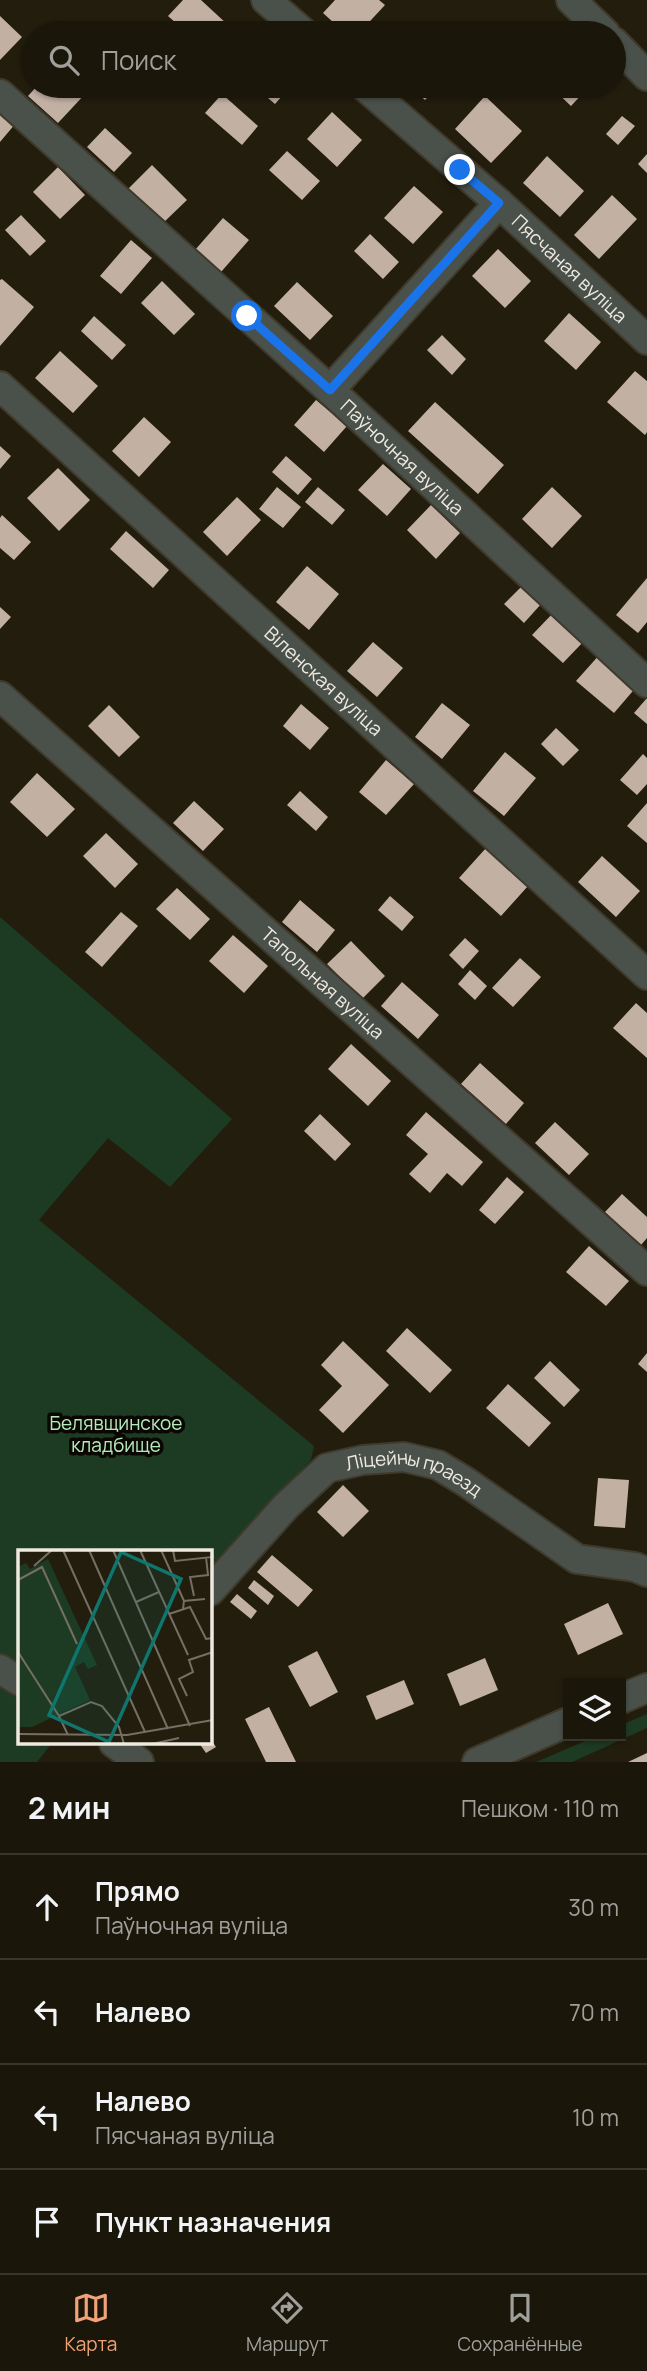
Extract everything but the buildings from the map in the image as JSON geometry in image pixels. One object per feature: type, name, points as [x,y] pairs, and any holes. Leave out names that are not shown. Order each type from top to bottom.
[{"type":"street","points":[[266,0],[290,21]]},
{"type":"street","points":[[571,0],[593,21]]},
{"type":"street","points":[[626,54],[647,76]]},
{"type":"street","name":"Паўночная вуліца","points":[[0,94],[330,390],[647,683]]},
{"type":"street","name":"Пясчаная вуліца","points":[[378,98],[499,203],[647,340]]},
{"type":"street","points":[[330,390],[499,203]]},
{"type":"street","name":"Віленская вуліца","points":[[0,386],[647,975]]},
{"type":"street","name":"Тапольная вуліца","points":[[0,696],[647,1270]]},
{"type":"street","name":"Ліцейны праезд","points":[[212,1589],[286,1506],[327,1468],[363,1460],[404,1457],[438,1465],[577,1559],[635,1567],[647,1572]]},
{"type":"street","points":[[0,1669],[18,1680]]},
{"type":"street","points":[[626,1697],[647,1688]]},
{"type":"street","points":[[477,1762],[563,1724]]},
{"type":"street","points":[[115,1744],[139,1762]]},
{"type":"green space","name":"Белявщинское кладбище","points":[[0,917],[232,1119],[170,1187],[108,1138],[39,1220],[314,1446],[311,1460],[212,1567],[212,1550],[18,1550],[18,1744],[51,1744],[37,1762],[0,1762]]},
{"type":"green space","points":[[647,1714],[647,1728],[626,1738],[626,1723]]},
{"type":"green space","points":[[585,1741],[618,1741],[572,1762],[536,1762]]},
{"type":"route","points":[[247,316],[330,390],[499,203],[460,170]]}]
